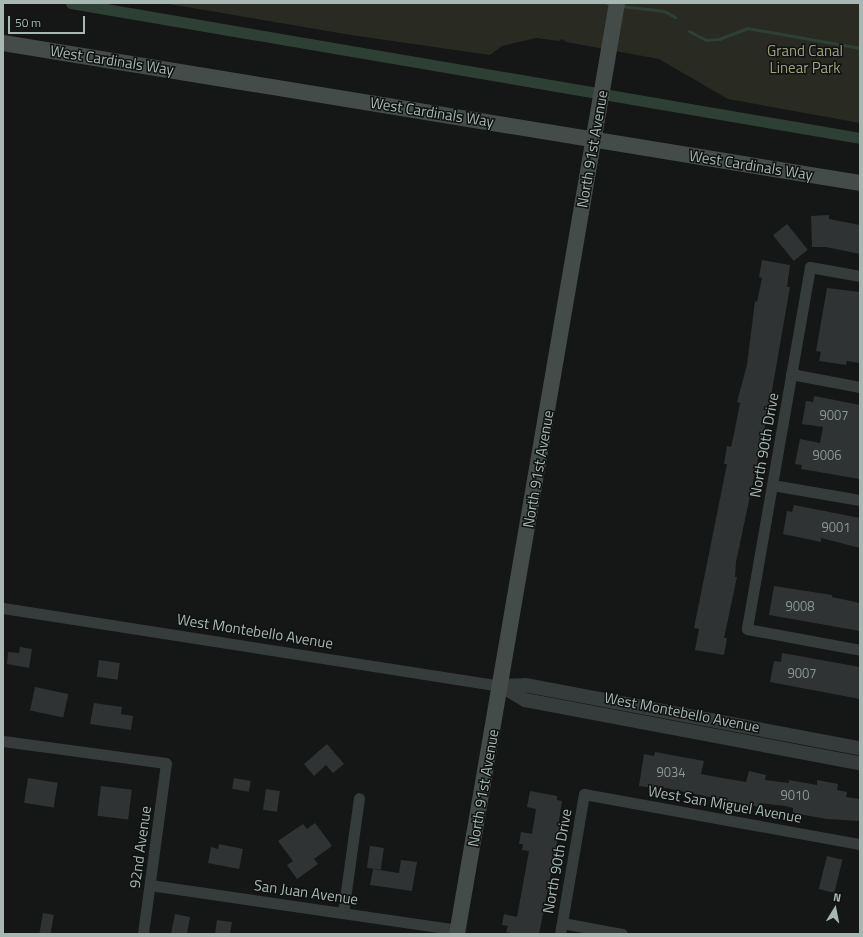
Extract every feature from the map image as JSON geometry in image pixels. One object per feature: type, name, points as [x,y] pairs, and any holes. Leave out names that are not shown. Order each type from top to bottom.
[{"type":"main road","name":"North 91st Avenue","points":[[457,932],[501,686],[617,3]]},
{"type":"main road","name":"West Cardinals Way","points":[[3,43],[594,138],[860,183]]},
{"type":"street","name":"North 90th Drive","points":[[860,276],[810,267],[747,629],[860,650]]},
{"type":"street","points":[[791,374],[860,387]]},
{"type":"street","points":[[772,485],[860,500]]},
{"type":"street","name":"West Montebello Avenue","points":[[3,608],[501,686],[525,685],[860,748]]},
{"type":"street","name":"West Montebello Avenue","points":[[501,686],[525,700],[860,763]]},
{"type":"street","name":"92nd Avenue","points":[[3,741],[166,763],[143,934]]},
{"type":"street","name":"North 90th Drive","points":[[561,929],[584,794]]},
{"type":"street","name":"West San Miguel Avenue","points":[[584,794],[860,844]]},
{"type":"street","points":[[343,913],[360,798]]},
{"type":"street","name":"San Juan Avenue","points":[[150,885],[343,913],[457,932]]},
{"type":"street","points":[[561,929],[622,934]]},
{"type":"green space","name":"Grand Canal Linear Park","points":[[163,3],[860,3],[860,123],[728,99],[659,59],[566,42],[562,39],[559,41],[536,38],[502,46],[490,55],[351,35]]},
{"type":"building","points":[[829,215],[829,219],[860,225],[860,254],[826,247],[812,247],[811,216]]},
{"type":"building","points":[[787,224],[808,250],[794,261],[773,235]]},
{"type":"building","points":[[762,260],[790,265],[787,287],[790,287],[770,402],[736,562],[735,577],[737,577],[724,638],[727,638],[724,655],[695,650],[699,629],[694,628],[727,464],[724,464],[727,446],[731,447],[740,403],[737,402],[747,365],[755,301],[757,302],[762,278],[759,277]]},
{"type":"building","points":[[827,288],[860,292],[860,363],[847,361],[846,365],[819,361],[821,352],[816,351]]},
{"type":"building","points":[[814,396],[860,405],[860,479],[801,469],[802,465],[795,464],[800,439],[820,443],[823,427],[802,424],[806,401],[813,402]]},
{"type":"building","points":[[794,505],[860,518],[860,548],[821,538],[821,542],[783,534],[787,511],[792,512]]},
{"type":"building","points":[[774,586],[832,595],[832,597],[860,603],[860,631],[769,615]]},
{"type":"building","points":[[20,647],[32,649],[29,668],[7,664],[8,652],[19,653]]},
{"type":"building","points":[[782,653],[860,667],[860,699],[770,682],[774,661],[781,662]]},
{"type":"building","points":[[99,660],[120,663],[117,680],[97,677]]},
{"type":"building","points":[[35,687],[68,694],[63,718],[30,710]]},
{"type":"building","points":[[94,703],[122,707],[121,714],[133,716],[131,730],[90,724]]},
{"type":"building","points":[[327,744],[344,764],[333,773],[326,765],[314,776],[304,764]]},
{"type":"building","points":[[655,752],[704,761],[701,774],[722,778],[746,782],[749,771],[766,775],[765,780],[789,783],[789,780],[817,785],[817,780],[838,784],[837,790],[847,792],[846,797],[860,799],[860,821],[827,819],[793,813],[793,808],[785,806],[760,803],[759,807],[656,786],[655,788],[639,786],[644,754],[654,756]]},
{"type":"building","points":[[28,778],[58,783],[54,807],[24,803]]},
{"type":"building","points":[[234,778],[251,781],[249,792],[232,789]]},
{"type":"building","points":[[101,786],[132,790],[128,820],[97,816]]},
{"type":"building","points":[[266,789],[280,791],[277,812],[263,810]]},
{"type":"building","points":[[530,791],[557,796],[557,800],[562,801],[558,827],[560,827],[539,934],[515,934],[506,932],[508,926],[502,925],[504,914],[517,917],[529,851],[522,850],[523,844],[519,844],[521,832],[532,834],[536,809],[527,807]]},
{"type":"building","points":[[315,823],[332,846],[314,859],[318,864],[297,879],[287,865],[293,861],[278,841],[303,824],[307,829]]},
{"type":"building","points":[[219,844],[243,849],[239,869],[208,863],[211,847],[218,849]]},
{"type":"building","points":[[370,846],[384,848],[381,870],[367,868]]},
{"type":"building","points":[[827,856],[843,860],[834,893],[819,889]]},
{"type":"building","points":[[401,860],[417,862],[412,891],[370,885],[373,869],[399,873]]},
{"type":"building","points":[[43,913],[54,915],[50,934],[39,934]]},
{"type":"building","points":[[175,914],[190,917],[187,934],[171,934]]},
{"type":"building","points":[[217,920],[232,922],[230,934],[215,934]]},
{"type":"waterway","points":[[71,3],[860,138]]},
{"type":"waterway","points":[[606,3],[613,4]]},
{"type":"waterway","points":[[622,6],[664,11],[675,17]]},
{"type":"waterway","points":[[689,31],[706,40],[719,39],[747,28],[860,48]]}]
